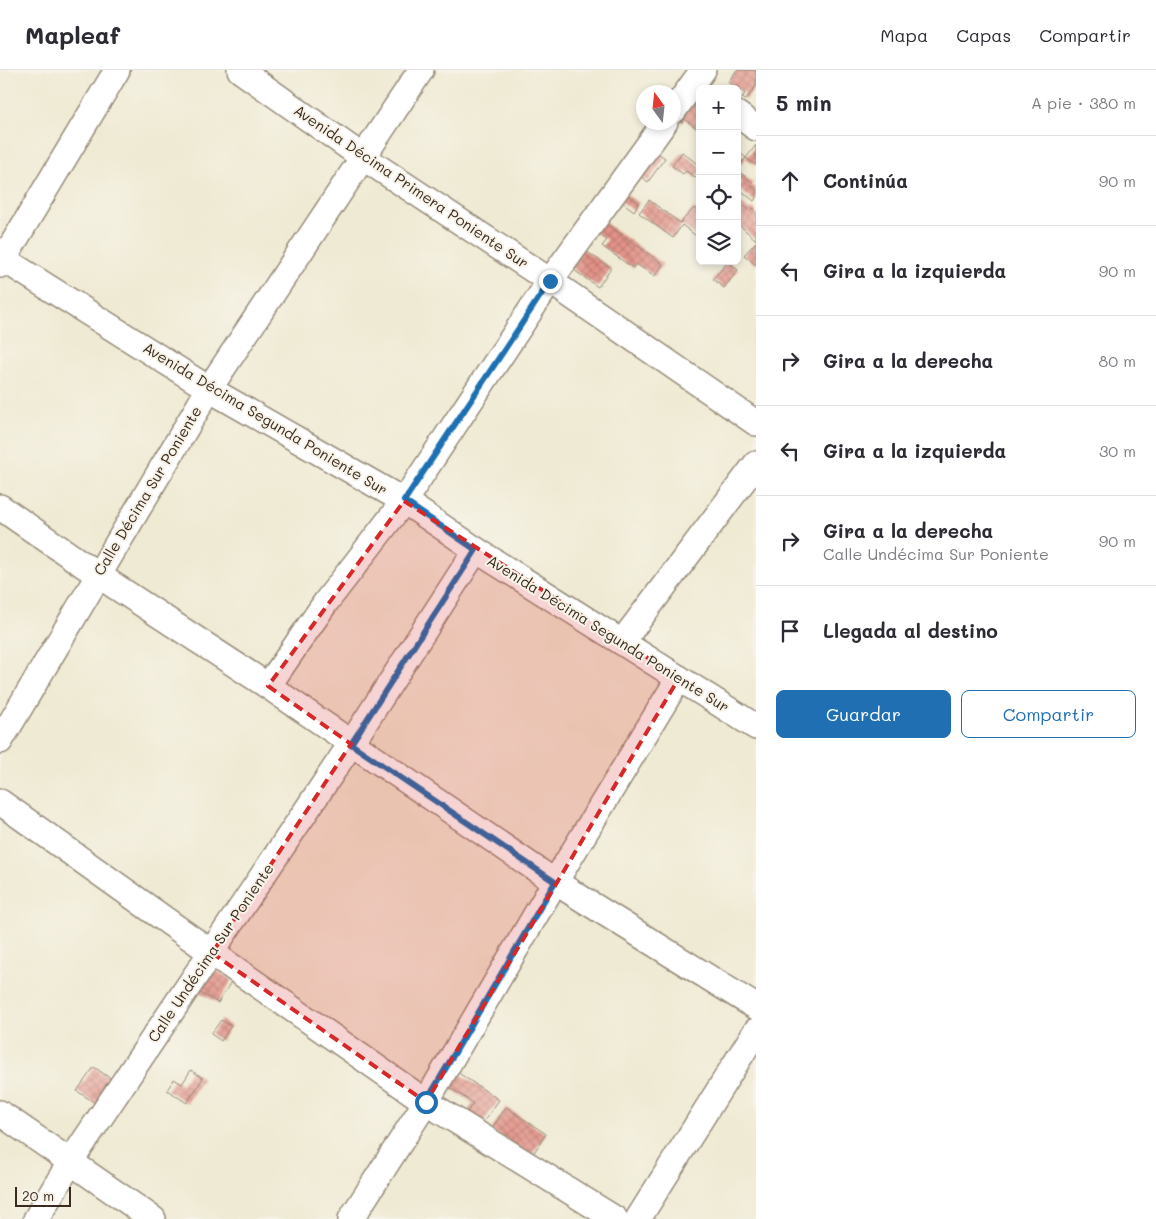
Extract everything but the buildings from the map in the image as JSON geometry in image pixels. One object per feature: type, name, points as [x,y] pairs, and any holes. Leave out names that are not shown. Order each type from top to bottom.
[{"type":"street","points":[[1,261],[117,70]]},
{"type":"street","name":"Avenida Décima Primera Poniente Sur","points":[[240,70],[364,158],[550,281],[756,423]]},
{"type":"street","name":"Calle Décima Sur Poniente","points":[[0,741],[209,388],[421,70]]},
{"type":"street","points":[[681,99],[694,78]]},
{"type":"street","points":[[741,117],[756,128]]},
{"type":"street","points":[[268,686],[326,602],[404,501],[550,281],[659,130]]},
{"type":"street","name":"Avenida Décima Segunda Poniente Sur","points":[[1,261],[209,388],[404,501],[476,550],[756,728]]},
{"type":"street","points":[[622,642],[756,464]]},
{"type":"street","points":[[0,507],[98,575],[268,686],[555,882],[756,1007]]},
{"type":"street","name":"Calle Undécima Sur Poniente","points":[[36,1219],[71,1161],[351,744],[476,550]]},
{"type":"street","points":[[351,1219],[426,1102],[555,882],[679,678]]},
{"type":"street","points":[[0,802],[426,1102],[615,1219]]},
{"type":"street","points":[[638,1219],[756,1031]]},
{"type":"street","points":[[0,1113],[153,1219]]},
{"type":"highlighted area","points":[[404,501],[679,678],[426,1102],[212,953],[351,744],[268,686]]},
{"type":"route","points":[[426,1102],[555,882],[351,744],[476,550],[404,501],[550,281]]}]
